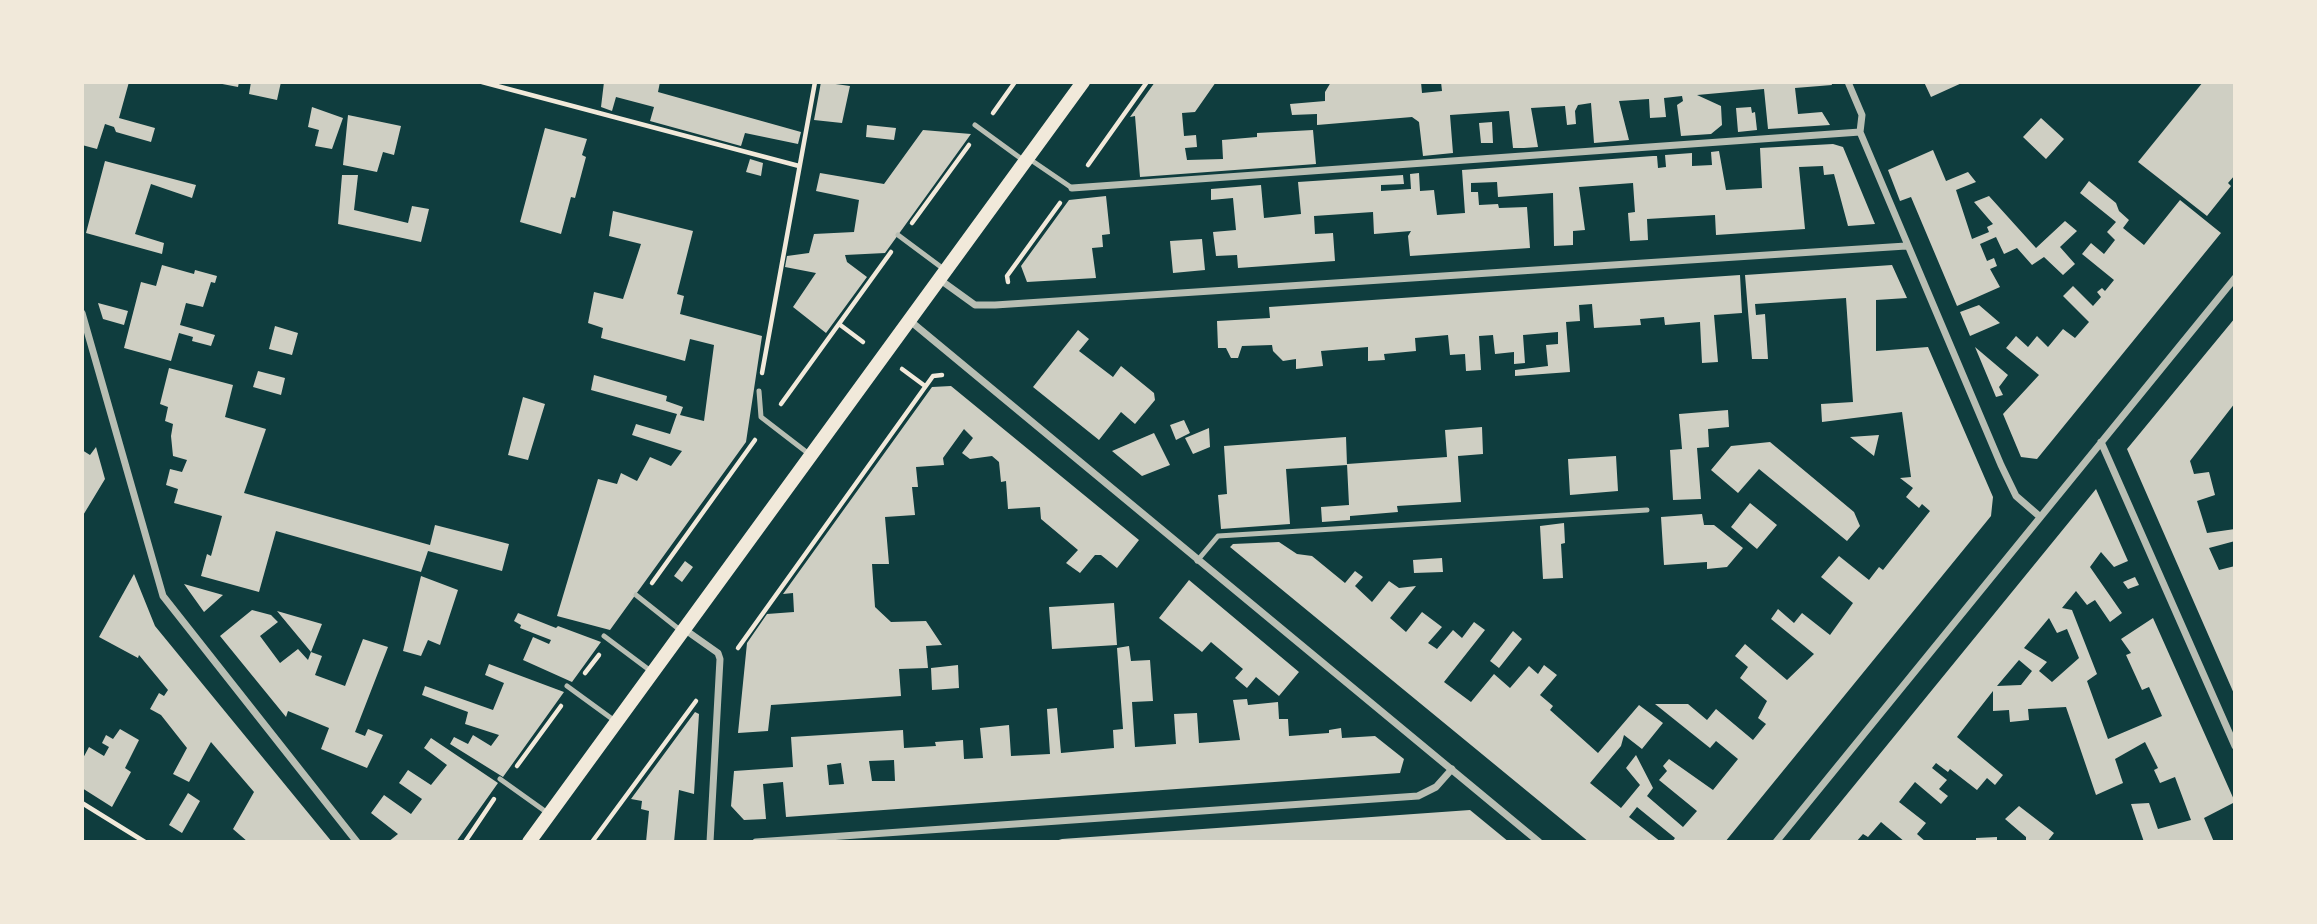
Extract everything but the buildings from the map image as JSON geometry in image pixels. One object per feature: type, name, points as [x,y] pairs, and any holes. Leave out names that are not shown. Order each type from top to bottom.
[{"type":"main road","points":[[529,842],[1083,82]]},
{"type":"street","points":[[1847,82],[1862,115],[1860,132],[1906,246],[2017,496],[2038,515]]},
{"type":"street","points":[[1072,188],[1860,132]]},
{"type":"street","points":[[942,274],[975,305],[995,305],[1906,246]]},
{"type":"street","points":[[1776,842],[2038,515],[2235,278]]},
{"type":"street","points":[[82,313],[163,596],[358,842]]},
{"type":"street","points":[[908,320],[1539,842]]},
{"type":"street","points":[[2101,442],[2235,746]]},
{"type":"street","points":[[684,630],[718,653],[720,659],[710,842]]},
{"type":"street","points":[[756,842],[1418,796],[1436,787],[1452,769]]},
{"type":"lane","points":[[975,125],[1072,188]]},
{"type":"lane","points":[[898,235],[942,274]]},
{"type":"lane","points":[[759,391],[761,417],[811,456]]},
{"type":"lane","points":[[1197,561],[1217,536],[1647,510]]},
{"type":"lane","points":[[636,595],[684,630]]},
{"type":"lane","points":[[604,636],[652,672]]},
{"type":"lane","points":[[567,686],[616,722]]},
{"type":"lane","points":[[500,779],[550,814]]},
{"type":"path","points":[[482,82],[799,166]]},
{"type":"path","points":[[759,391],[815,82]]},
{"type":"path","points":[[839,323],[869,346]]},
{"type":"path","points":[[898,367],[925,386]]},
{"type":"path","points":[[738,649],[743,637],[925,386],[933,376],[944,374]]},
{"type":"path","points":[[593,842],[698,698],[704,696]]},
{"type":"path","points":[[82,803],[145,842]]}]
